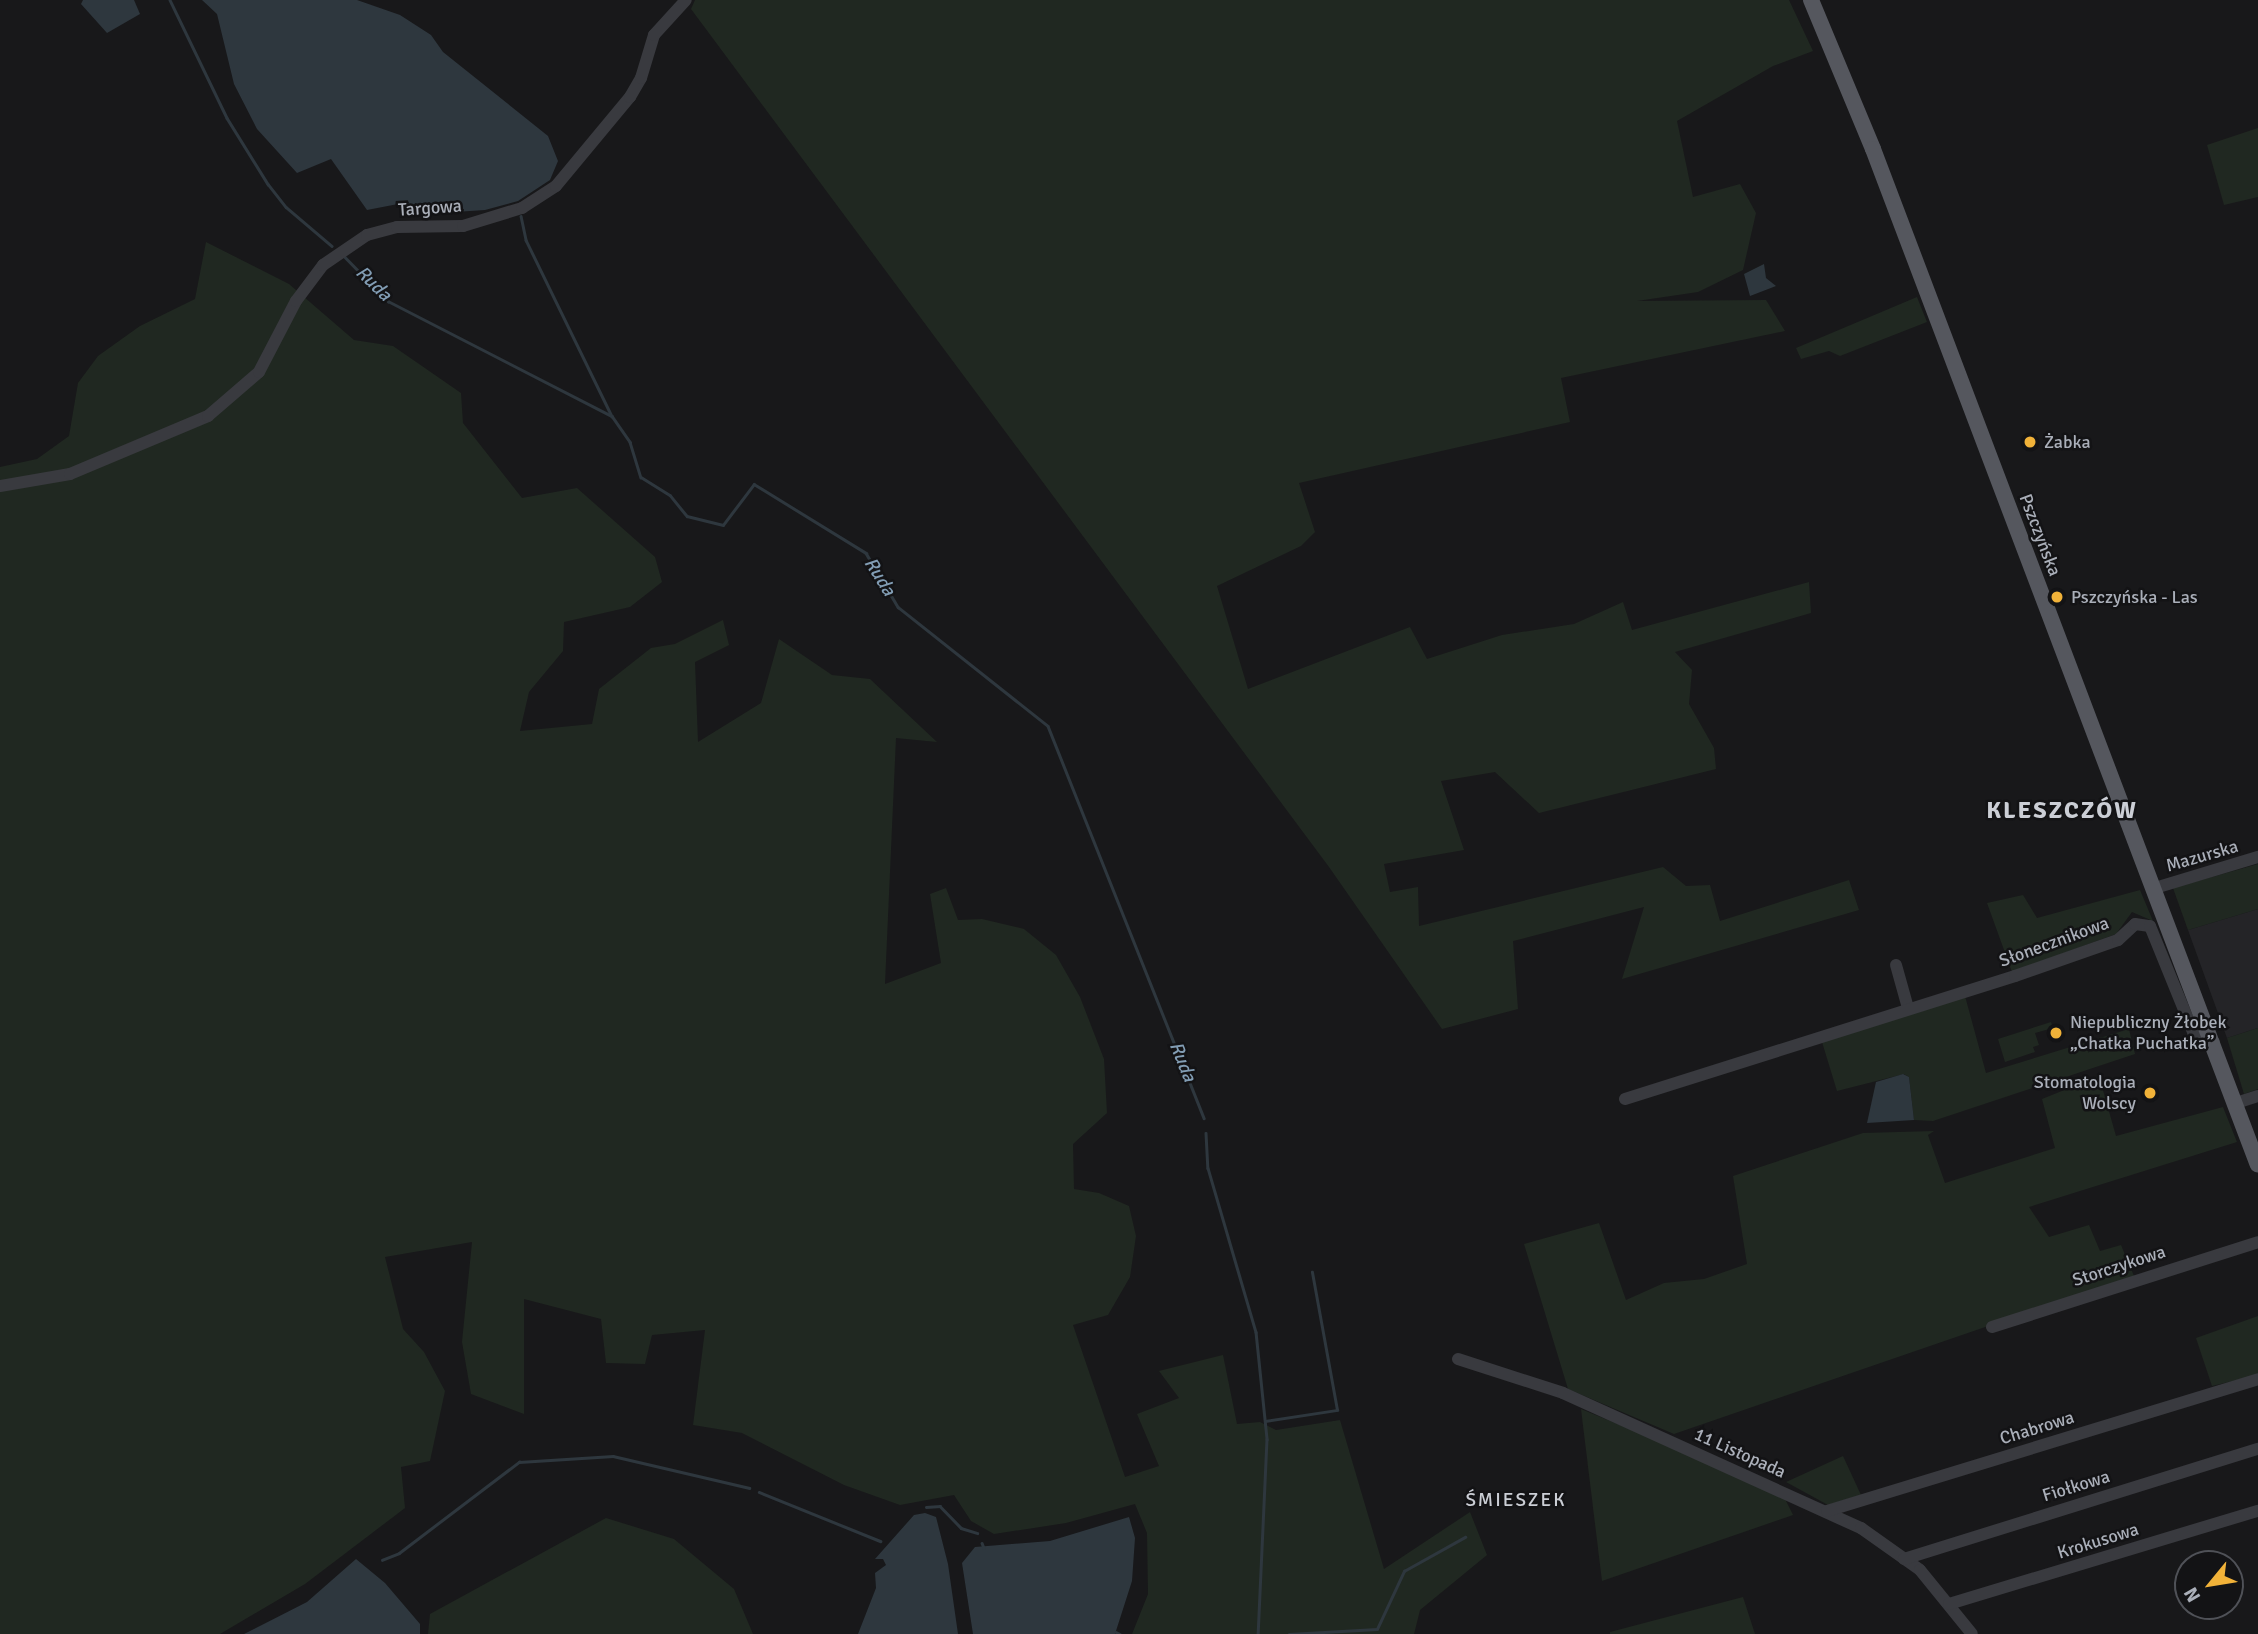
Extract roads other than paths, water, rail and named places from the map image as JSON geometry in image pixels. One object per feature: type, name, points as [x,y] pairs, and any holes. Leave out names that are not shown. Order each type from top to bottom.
[{"type":"main road","name":"Pszczyńska","points":[[1811,0],[2155,888],[2258,1165]]},
{"type":"street","name":"Targowa","points":[[0,486],[70,474],[208,416],[259,372],[296,301],[323,265],[367,235],[397,227],[463,226],[522,208],[556,186],[630,97],[641,78],[654,35],[686,0]]},
{"type":"street","name":"Mazurska","points":[[2155,888],[2258,858]]},
{"type":"street","name":"Słonecznikowa","points":[[1625,1099],[2118,940],[2135,924],[2150,926],[2197,1044],[2214,1042]]},
{"type":"street","points":[[1896,965],[1908,1008]]},
{"type":"street","points":[[2236,1103],[2258,1096]]},
{"type":"street","name":"Storczykowa","points":[[1992,1327],[2258,1242]]},
{"type":"street","name":"11 Listopada","points":[[1458,1359],[1563,1393],[1861,1528],[1904,1559],[1949,1604],[1972,1634]]},
{"type":"street","name":"Chabrowa","points":[[1827,1511],[2258,1379]]},
{"type":"street","name":"Fiołkowa","points":[[1904,1559],[2258,1449]]},
{"type":"street","name":"Krokusowa","points":[[1949,1604],[2258,1511]]},
{"type":"waterway","name":"Ruda","points":[[170,0],[227,118],[268,184],[286,207],[332,246]]},
{"type":"waterway","points":[[521,216],[526,240],[612,416]]},
{"type":"waterway","name":"Ruda","points":[[345,257],[388,301],[612,416],[630,442],[641,477],[670,495],[687,516],[723,525],[754,484],[866,553],[898,607],[1048,726],[1204,1118]]},
{"type":"waterway","name":"Ruda","points":[[1206,1133],[1208,1168],[1256,1332],[1267,1439],[1258,1634]]},
{"type":"waterway","points":[[1265,1421],[1337,1410],[1312,1272]]},
{"type":"waterway","points":[[382,1560],[399,1553],[519,1462],[613,1456],[749,1488]]},
{"type":"waterway","points":[[759,1492],[880,1541]]},
{"type":"waterway","points":[[926,1507],[940,1506],[961,1528],[977,1533]]},
{"type":"waterway","points":[[1289,1634],[1377,1629],[1404,1571],[1465,1537]]},
{"type":"waterway","points":[[982,1543],[984,1548]]},
{"type":"waterway","points":[[1116,1632],[1120,1634]]},
{"type":"place","name":"Żabka","points":[[2030,442]]},
{"type":"place","name":"Pszczyńska - Las","points":[[2057,597]]},
{"type":"place","name":"Niepubliczny Żłobek „Chatka Puchatka”","points":[[2056,1033]]},
{"type":"place","name":"Stomatologia Wolscy","points":[[2150,1093]]},
{"type":"district","name":"KLESZCZÓW","points":[[2062,811]]},
{"type":"district","name":"ŚMIESZEK","points":[[1516,1501]]}]
